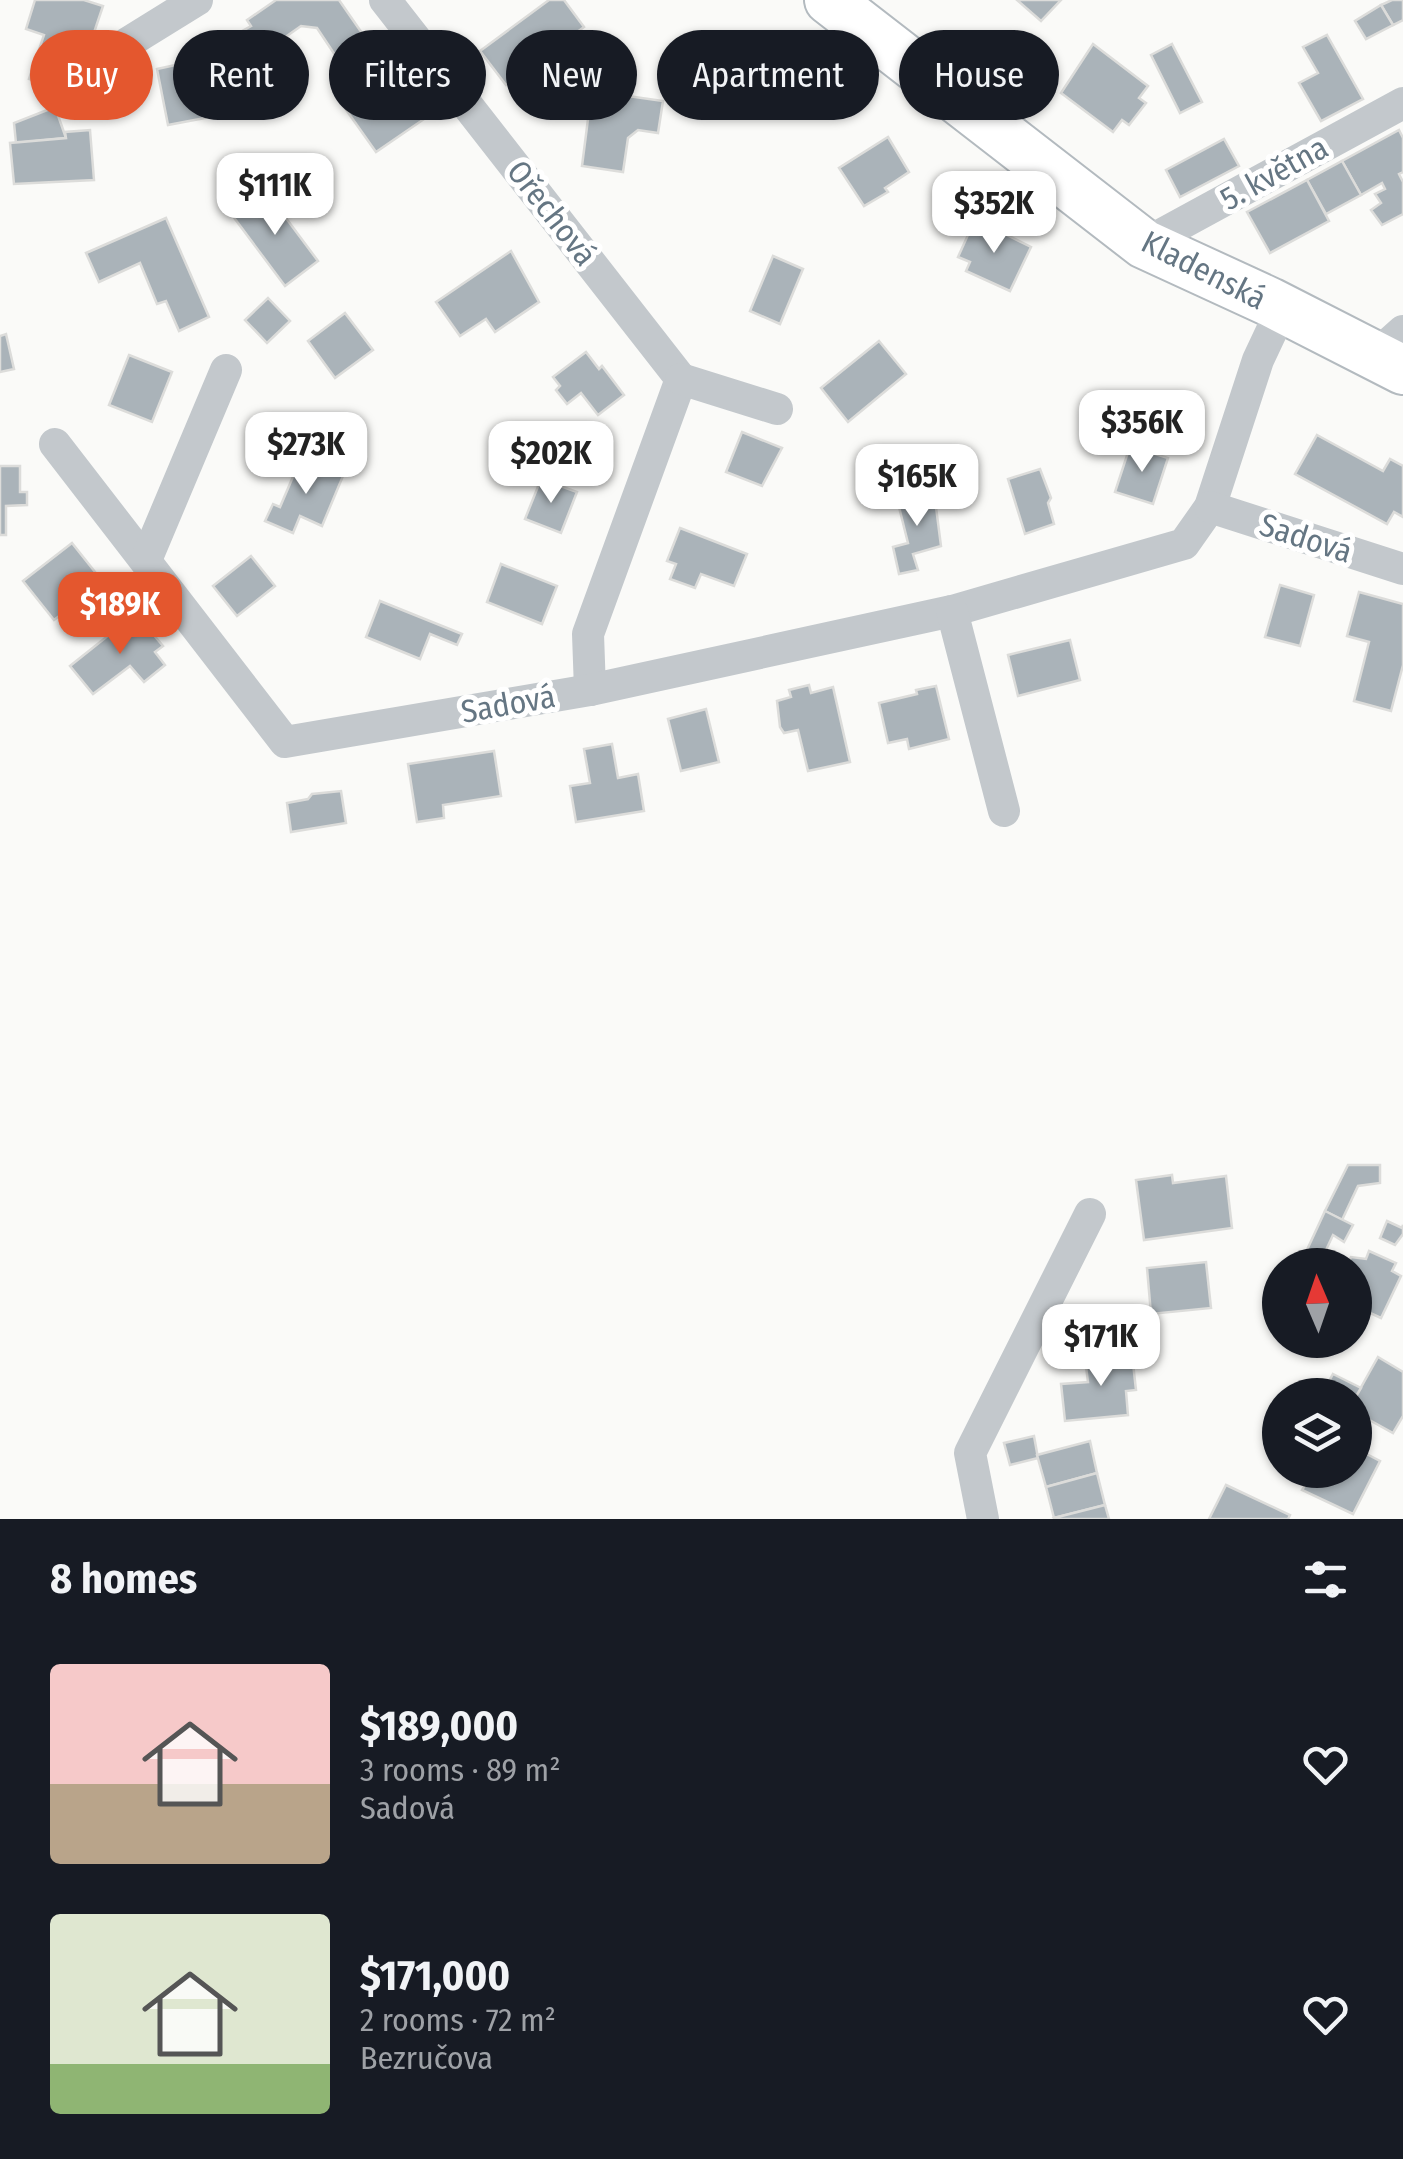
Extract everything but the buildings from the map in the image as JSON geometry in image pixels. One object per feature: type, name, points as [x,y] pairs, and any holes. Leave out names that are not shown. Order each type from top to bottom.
[{"type":"street","points":[[148,30],[197,0]]},
{"type":"street","name":"Ořechová","points":[[385,0],[682,379]]},
{"type":"street","name":"Kladenská","points":[[851,6],[1144,244],[1282,309],[1394,352]]},
{"type":"street","name":"5. května","points":[[1144,244],[1403,103]]},
{"type":"street","name":"Sadová","points":[[55,444],[285,742],[590,690],[952,611],[1184,544],[1210,507],[1258,360],[1282,309]]},
{"type":"street","points":[[146,560],[226,370]]},
{"type":"street","points":[[590,690],[588,634],[682,379],[777,409]]},
{"type":"street","name":"Sadová","points":[[1210,507],[1403,569]]},
{"type":"street","points":[[952,611],[1004,811]]},
{"type":"street","points":[[983,1519],[970,1452],[1090,1214]]}]
